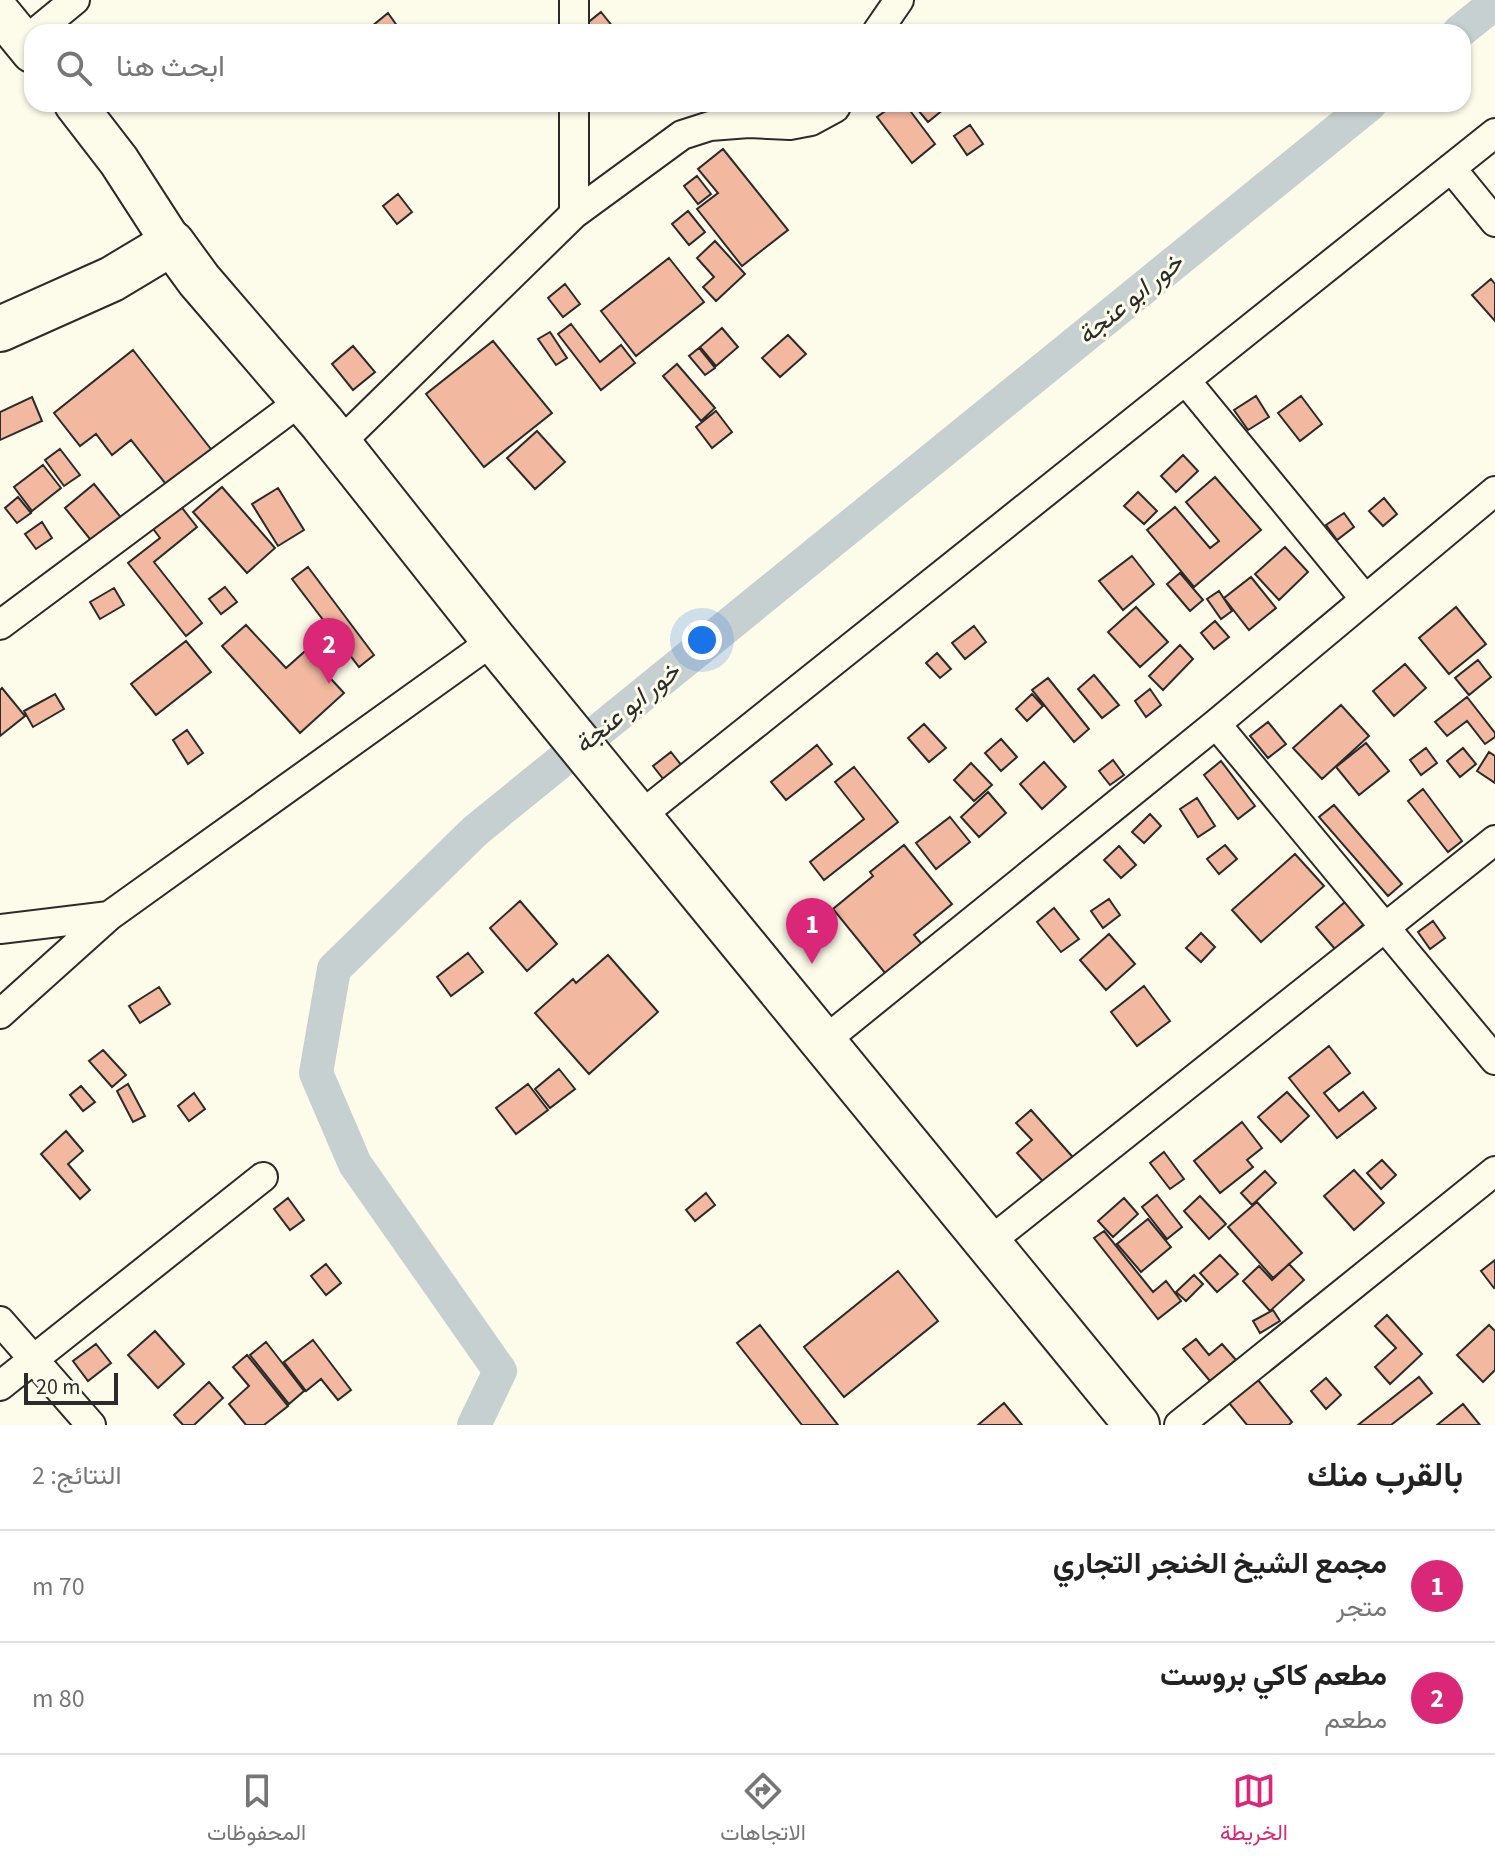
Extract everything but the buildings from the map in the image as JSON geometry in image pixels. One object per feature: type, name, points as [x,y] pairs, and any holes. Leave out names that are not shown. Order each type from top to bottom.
[{"type":"highway","points":[[0,329],[112,279],[172,243],[199,280],[339,444],[494,640],[1137,1425]]},
{"type":"main road","points":[[81,112],[119,161],[172,243]]},
{"type":"street","points":[[41,24],[75,0]]},
{"type":"street","points":[[574,0],[574,24]]},
{"type":"street","points":[[882,24],[899,0]]},
{"type":"street","points":[[574,112],[574,214]]},
{"type":"street","points":[[339,444],[574,214],[682,135],[710,126],[749,123],[790,125],[811,121],[828,112]]},
{"type":"street","points":[[629,803],[1186,381],[1495,133]]},
{"type":"street","points":[[1451,168],[1495,222]]},
{"type":"street","points":[[1186,381],[1365,599]]},
{"type":"street","points":[[0,625],[302,400]]},
{"type":"street","points":[[823,1042],[1216,724],[1495,491]]},
{"type":"street","points":[[0,1014],[109,916],[494,640]]},
{"type":"street","points":[[1216,724],[1495,1060]]},
{"type":"street","points":[[988,1243],[1495,840]]},
{"type":"street","points":[[0,929],[109,916]]},
{"type":"street","points":[[1179,1425],[1495,1171]]},
{"type":"street","points":[[0,1386],[263,1177]]},
{"type":"street","points":[[0,1321],[91,1425]]},
{"type":"waterway","name":"خور ابو عنجة","points":[[1469,24],[1495,3]]},
{"type":"waterway","name":"خور ابو عنجة","points":[[474,1425],[500,1371],[355,1164],[316,1073],[334,969],[475,831],[1360,112]]},
{"type":"place","name":"مطعم كاكي بروست","points":[[329,684]]},
{"type":"place","name":"مجمع الشيخ الخنجر التجاري","points":[[812,964]]}]
